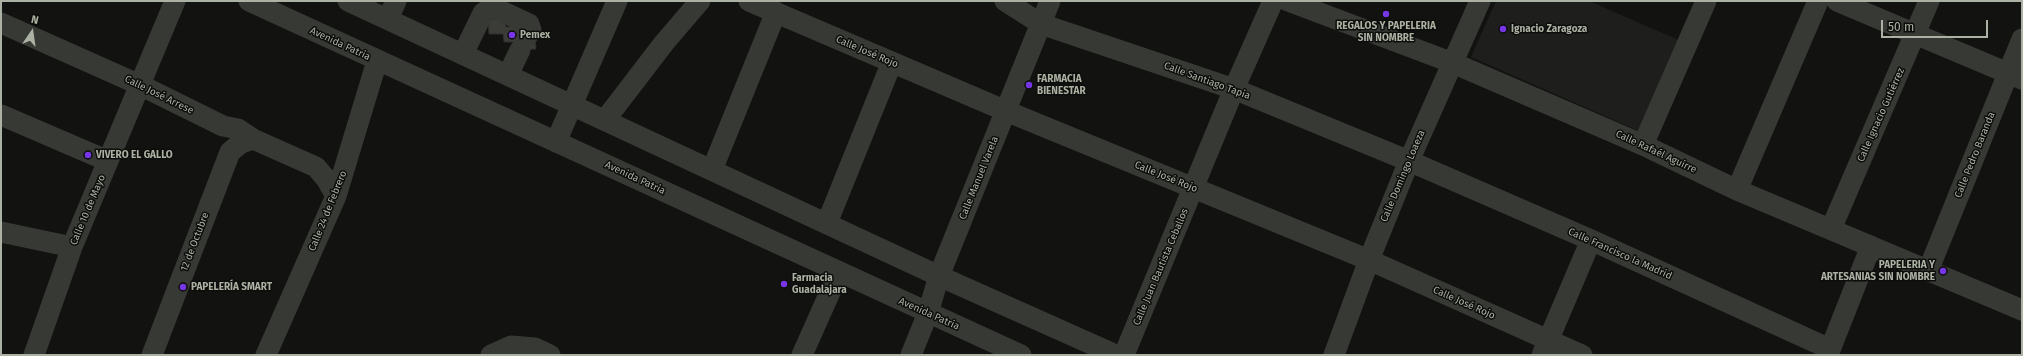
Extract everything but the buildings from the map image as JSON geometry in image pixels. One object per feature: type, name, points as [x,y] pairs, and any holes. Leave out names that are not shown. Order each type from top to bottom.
[{"type":"street","name":"Calle 10 de Mayo","points":[[34,355],[72,247],[175,1]]},
{"type":"street","name":"Avenida Patria","points":[[249,1],[1021,355]]},
{"type":"street","points":[[348,1],[392,10],[463,54],[939,276],[1116,355]]},
{"type":"street","points":[[556,142],[617,1]]},
{"type":"street","points":[[605,120],[664,43],[700,1]]},
{"type":"street","name":"Calle José Rojo","points":[[749,1],[1006,111],[1369,260],[1545,348],[1582,355]]},
{"type":"street","name":"Calle Santiago Tapia","points":[[1005,1],[1041,24],[1234,89],[1409,161]]},
{"type":"street","name":"Calle Manuel Varela","points":[[911,355],[928,313],[939,276],[1050,1]]},
{"type":"street","name":"Calle Juan Bautista Ceballos","points":[[1124,355],[1234,89],[1273,1]]},
{"type":"street","name":"Calle Rafaél Aguirre","points":[[1288,1],[1453,63],[1643,145],[1737,190],[2022,310]]},
{"type":"street","name":"Calle Domingo Loaeza","points":[[1334,355],[1369,260],[1409,161],[1480,1]]},
{"type":"street","points":[[1643,145],[1706,1]]},
{"type":"street","points":[[1737,190],[1818,1]]},
{"type":"street","points":[[1837,1],[2015,76]]},
{"type":"street","name":"Calle Ignacio Gutiérrez","points":[[1831,229],[1929,1]]},
{"type":"street","points":[[463,54],[483,13],[490,8],[495,8],[529,24],[531,30],[508,75]]},
{"type":"street","points":[[712,170],[776,12]]},
{"type":"street","name":"Calle José Arrese","points":[[1,23],[140,85],[223,126],[238,129],[253,139],[316,168],[327,180],[336,196]]},
{"type":"street","name":"Calle Pedro Baranda","points":[[1928,270],[2015,76],[2022,39]]},
{"type":"street","name":"Calle 24 de Febrero","points":[[266,355],[336,196],[350,156],[377,61]]},
{"type":"street","points":[[827,223],[892,62]]},
{"type":"street","points":[[1,115],[108,161]]},
{"type":"street","points":[[223,126],[230,152],[241,143],[253,139]]},
{"type":"street","name":"12 de Octubre","points":[[152,355],[230,152]]},
{"type":"street","points":[[316,168],[332,164],[350,156]]},
{"type":"street","name":"Calle Francisco la Madrid","points":[[1409,161],[1591,240],[1829,352]]},
{"type":"street","points":[[1,232],[72,247]]},
{"type":"street","points":[[1545,348],[1591,240]]},
{"type":"street","points":[[1829,352],[1871,246]]},
{"type":"street","points":[[802,355],[839,272]]},
{"type":"street","points":[[491,355],[511,346],[535,348],[550,355]]},
{"type":"shaded area","points":[[1496,1],[1589,1],[1681,41],[1641,132],[1471,57]]},
{"type":"place","name":"REGALOS Y PAPELERIA SIN NOMBRE","points":[[1386,14]]},
{"type":"place","name":"Ignacio Zaragoza","points":[[1503,29]]},
{"type":"place","name":"Pemex","points":[[512,35]]},
{"type":"place","name":"FARMACIA BIENESTAR","points":[[1029,85]]},
{"type":"place","name":"VIVERO EL GALLO","points":[[88,155]]},
{"type":"place","name":"PAPELERIA Y ARTESANIAS SIN NOMBRE","points":[[1943,271]]},
{"type":"place","name":"Farmacia Guadalajara","points":[[784,284]]},
{"type":"place","name":"PAPELERÍA SMART","points":[[183,287]]}]
